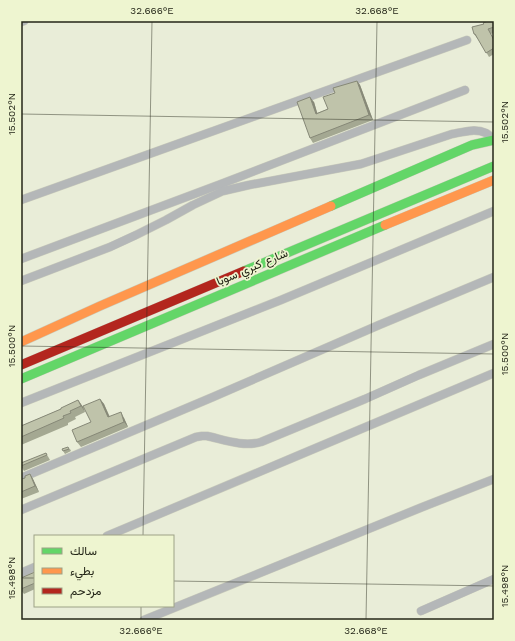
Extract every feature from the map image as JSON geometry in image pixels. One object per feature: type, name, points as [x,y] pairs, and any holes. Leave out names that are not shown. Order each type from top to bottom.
[{"type":"main road","points":[[21,342],[100,306],[472,145],[494,140]]},
{"type":"main road","name":"شارع كبري سوبا","points":[[21,365],[493,166]]},
{"type":"main road","name":"شارع كبري سوبا","points":[[21,379],[329,248],[494,180]]},
{"type":"street","points":[[21,200],[467,40]]},
{"type":"street","points":[[21,259],[465,90]]},
{"type":"street","points":[[21,281],[136,236],[193,205],[235,188],[361,164],[465,131],[475,130],[486,133],[494,140]]},
{"type":"street","points":[[21,403],[274,303],[494,211]]},
{"type":"street","points":[[21,478],[494,277]]},
{"type":"street","points":[[21,510],[196,437],[208,436],[246,444],[254,444],[268,440],[494,344]]},
{"type":"street","points":[[109,535],[494,373]]},
{"type":"street","points":[[144,620],[420,508],[494,480]]},
{"type":"street","points":[[21,573],[34,567]]},
{"type":"street","points":[[421,611],[494,580]]},
{"type":"building","points":[[494,21],[494,27],[488,29],[494,40],[494,48],[486,53],[474,34],[472,27],[484,24],[483,23]]},
{"type":"building","points":[[357,81],[369,115],[310,138],[297,102],[310,97],[316,114],[328,109],[323,97],[335,93],[333,88]]},
{"type":"building","points":[[100,399],[108,417],[121,412],[124,422],[77,442],[72,430],[91,422],[83,406]]},
{"type":"building","points":[[78,400],[81,406],[70,411],[71,413],[63,416],[64,418],[21,437],[21,426]]},
{"type":"building","points":[[68,447],[69,449],[63,451],[62,449]]},
{"type":"building","points":[[46,453],[47,455],[21,466],[21,463]]},
{"type":"building","points":[[30,474],[35,486],[21,492],[21,479]]},
{"type":"building","points":[[34,572],[34,583],[21,589],[21,578]]},
{"type":"traffic: fast","points":[[331,206],[472,145],[494,140]]},
{"type":"traffic: fast","points":[[244,271],[494,166]]},
{"type":"traffic: fast","points":[[21,379],[385,225]]},
{"type":"traffic: slow","points":[[385,225],[494,180]]},
{"type":"traffic: slow","points":[[21,342],[100,306],[331,206]]},
{"type":"traffic: jam","points":[[21,365],[244,271]]}]
